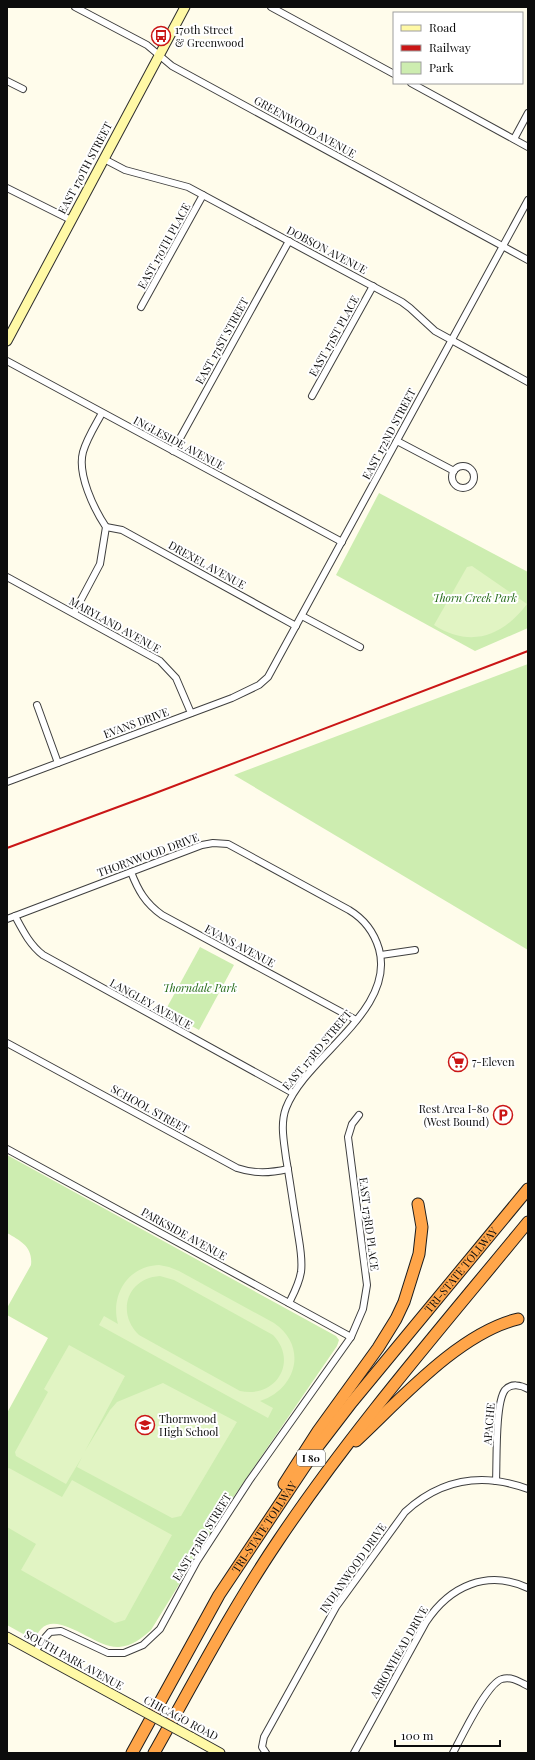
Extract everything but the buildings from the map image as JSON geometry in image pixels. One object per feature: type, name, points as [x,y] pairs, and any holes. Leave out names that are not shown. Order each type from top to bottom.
[{"type":"highway","name":"TRI-STATE TOLLWAY","points":[[132,1753],[219,1595],[319,1445],[352,1402],[528,1189]]},
{"type":"highway","points":[[267,1521],[286,1480],[318,1431],[378,1348],[396,1319],[404,1302],[420,1254],[422,1227],[418,1204]]},
{"type":"highway","name":"TRI-STATE TOLLWAY","points":[[154,1753],[242,1597],[333,1463],[388,1391],[528,1222]]},
{"type":"highway","points":[[333,1463],[433,1368],[485,1331],[518,1319]]},
{"type":"street","name":"GREENWOOD AVENUE","points":[[75,7],[147,45],[172,66],[528,260]]},
{"type":"street","name":"EAST 170TH STREET","points":[[7,341],[185,7]]},
{"type":"street","points":[[271,7],[393,73]]},
{"type":"street","points":[[7,81],[22,89]]},
{"type":"street","points":[[413,84],[528,147]]},
{"type":"street","points":[[514,139],[528,113]]},
{"type":"street","name":"DOBSON AVENUE","points":[[104,159],[125,170],[182,184],[203,195],[373,286],[410,308],[430,327],[528,382]]},
{"type":"street","points":[[7,188],[71,220]]},
{"type":"street","name":"EAST 170TH PLACE","points":[[141,307],[203,195]]},
{"type":"street","name":"EAST 172ND STREET","points":[[268,677],[528,200]]},
{"type":"street","name":"EAST 171ST STREET","points":[[173,451],[289,241]]},
{"type":"street","name":"EAST 171ST PLACE","points":[[312,396],[373,286]]},
{"type":"street","name":"INGLESIDE AVENUE","points":[[7,361],[342,542]]},
{"type":"street","points":[[74,613],[100,564],[106,527],[92,501],[82,465],[85,446],[102,413]]},
{"type":"street","points":[[397,441],[454,471]]},
{"type":"street","name":"DREXEL AVENUE","points":[[106,527],[122,530],[296,626]]},
{"type":"street","name":"MARYLAND AVENUE","points":[[7,577],[152,656],[166,666],[176,678],[191,713]]},
{"type":"street","points":[[302,616],[360,647]]},
{"type":"street","name":"EVANS DRIVE","points":[[7,782],[252,689],[268,677]]},
{"type":"street","points":[[36,705],[58,763]]},
{"type":"street","name":"THORNWOOD DRIVE","points":[[7,919],[131,872],[208,844],[218,842],[228,844],[355,914],[371,930],[381,955]]},
{"type":"street","name":"EVANS AVENUE","points":[[131,872],[142,896],[153,909],[162,915],[356,1020]]},
{"type":"street","name":"LANGLEY AVENUE","points":[[15,916],[28,940],[35,949],[43,955],[293,1093]]},
{"type":"street","points":[[381,955],[415,950]]},
{"type":"street","name":"EAST 173RD STREET","points":[[289,1303],[298,1283],[302,1259],[282,1126],[285,1109],[293,1093],[356,1020],[372,999],[378,986],[381,972],[381,955]]},
{"type":"street","name":"SCHOOL STREET","points":[[7,1043],[237,1168],[253,1173],[288,1170]]},
{"type":"street","name":"EAST 173RD PLACE","points":[[351,1337],[363,1309],[367,1285],[348,1137],[352,1124],[359,1115]]},
{"type":"street","name":"PARKSIDE AVENUE","points":[[7,1149],[351,1337]]},
{"type":"street","name":"EAST 173RD STREET","points":[[35,1652],[42,1640],[50,1632],[61,1631],[108,1653],[124,1653],[143,1644],[160,1629],[197,1561],[249,1481],[351,1337]]},
{"type":"street","name":"APACHE","points":[[496,1481],[499,1414],[502,1396],[510,1387],[519,1385],[526,1388]]},
{"type":"street","name":"INDIANWOOD DRIVE","points":[[266,1753],[262,1747],[264,1737],[336,1607],[404,1512],[421,1498],[438,1489],[467,1481],[496,1481],[528,1489]]},
{"type":"street","name":"ARROWHEAD DRIVE","points":[[354,1753],[426,1622],[443,1600],[453,1592],[478,1582],[494,1580],[506,1581],[528,1588]]},
{"type":"street","name":"SOUTH PARK AVENUE","points":[[7,1637],[130,1704]]},
{"type":"street","points":[[453,1753],[485,1695],[496,1682],[507,1678],[528,1686]]},
{"type":"street","name":"CHICAGO ROAD","points":[[130,1704],[220,1753]]},
{"type":"green space","name":"Thorn Creek Park","points":[[379,493],[528,572],[528,628],[475,651],[336,575]]},
{"type":"green space","points":[[472,566],[527,604],[507,624],[485,636],[460,636],[447,632],[434,625],[467,567]]},
{"type":"green space","points":[[528,664],[528,950],[234,775]]},
{"type":"green space","name":"Thorndale Park","points":[[200,947],[234,965],[199,1030],[165,1011]]},
{"type":"green space","name":"Thornwood High School","points":[[7,1155],[336,1336],[339,1340],[337,1346],[228,1505],[151,1630],[136,1642],[124,1646],[110,1646],[58,1624],[49,1624],[41,1629],[34,1640],[7,1625],[7,1413],[48,1338],[7,1315],[7,1308],[31,1265],[31,1259],[25,1245],[7,1233]]},
{"type":"green space","points":[[159,1265],[179,1271],[274,1323],[285,1332],[291,1343],[294,1355],[294,1366],[290,1377],[283,1387],[273,1395],[260,1401],[273,1408],[268,1418],[99,1325],[104,1316],[118,1324],[116,1313],[119,1293],[130,1276],[148,1267]],"holes":[[[160,1276],[174,1280],[273,1335],[280,1345],[284,1356],[283,1367],[273,1384],[264,1389],[253,1392],[240,1391],[139,1335],[132,1326],[128,1317],[128,1298],[133,1290],[140,1283],[149,1278]]]},
{"type":"green space","points":[[69,1345],[125,1376],[85,1451],[110,1410],[117,1402],[163,1383],[237,1422],[181,1516],[172,1518],[77,1467],[82,1457],[66,1484],[16,1456],[15,1452],[48,1392],[44,1389]]},
{"type":"green space","points":[[9,1468],[62,1497],[72,1480],[172,1535],[125,1620],[115,1623],[21,1570],[36,1544],[7,1527],[7,1469]]},
{"type":"railway","points":[[7,848],[528,651]]},
{"type":"place","name":"170th Street & Greenwood","points":[[161,36]]},
{"type":"place","name":"7-Eleven","points":[[458,1062]]},
{"type":"place","name":"Rest Area I-80 (West Bound)","points":[[503,1115]]},
{"type":"place","name":"Thornwood High School","points":[[145,1425]]}]
